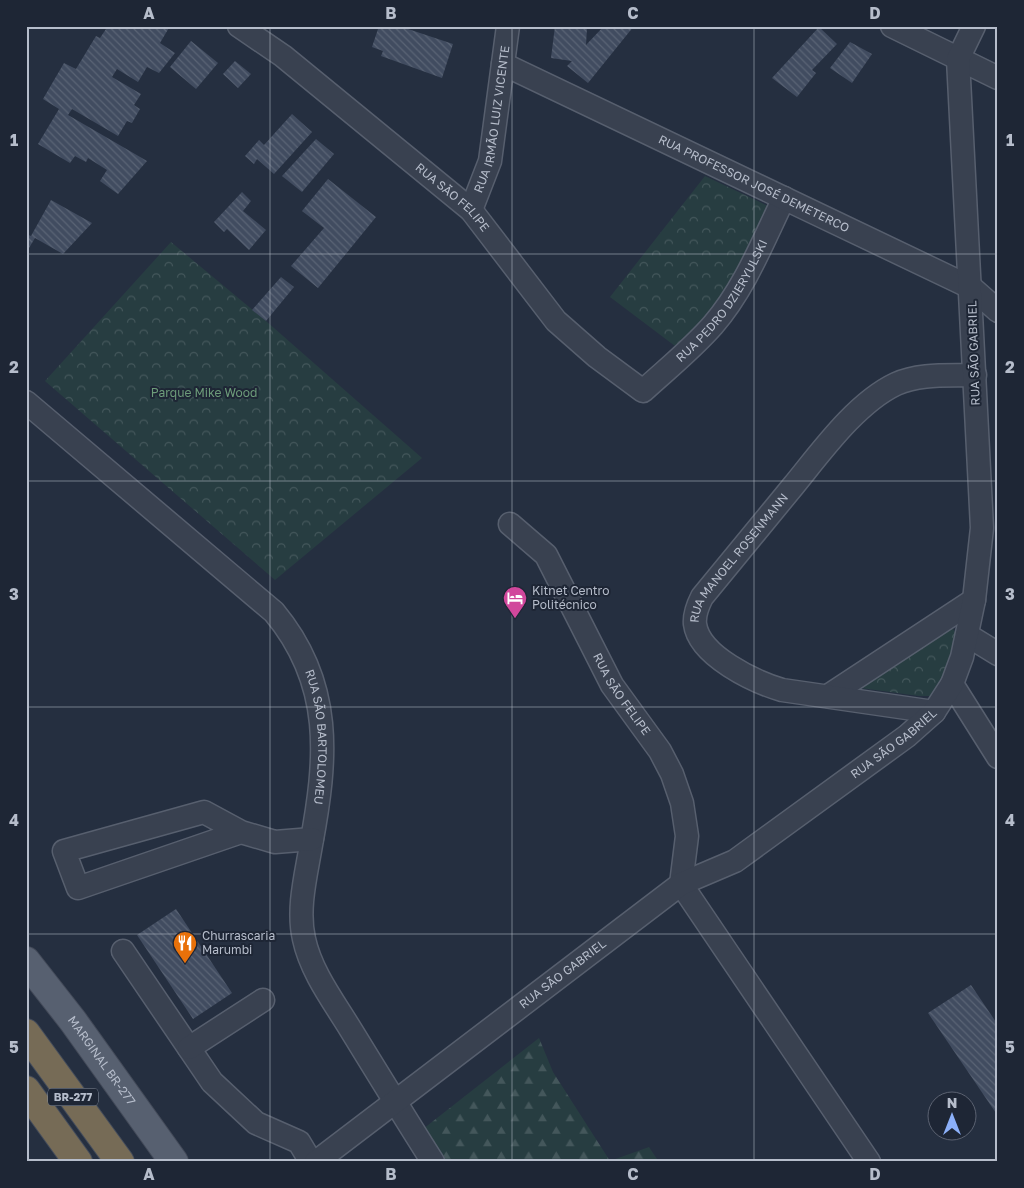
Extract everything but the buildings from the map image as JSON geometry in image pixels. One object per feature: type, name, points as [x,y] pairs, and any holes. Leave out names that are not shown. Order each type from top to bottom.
[{"type":"highway","name":"BR-277","points":[[26,1033],[120,1162]]},
{"type":"highway","name":"BR-277","points":[[26,1090],[78,1162]]},
{"type":"main road","name":"MARGINAL BR-277","points":[[26,961],[73,1021],[174,1162]]},
{"type":"street","name":"RUA SÃO FELIPE","points":[[239,26],[283,56],[472,210],[556,321],[597,357],[643,391]]},
{"type":"street","name":"RUA IRMÃO LUIZ VICENTE","points":[[472,210],[490,161],[508,26]]},
{"type":"street","points":[[892,26],[998,78]]},
{"type":"street","points":[[958,59],[974,26]]},
{"type":"street","name":"RUA SÃO GABRIEL","points":[[316,1162],[681,884],[735,861],[907,736],[934,712],[952,684],[967,635],[990,532],[975,375],[972,288],[958,59]]},
{"type":"street","name":"RUA PROFESSOR JOSÉ DEMETERCO","points":[[504,64],[972,288],[998,311]]},
{"type":"street","name":"RUA PEDRO DZIERYULSKI","points":[[643,391],[692,347],[728,305],[750,270],[784,198]]},
{"type":"street","name":"RUA MANOEL ROSENMANN","points":[[934,712],[773,687],[744,675],[730,666],[711,649],[698,633],[695,624],[698,605],[702,597],[823,449],[860,411],[895,384],[909,379],[975,375]]},
{"type":"street","name":"RUA SÃO BARTOLOMEU","points":[[26,402],[255,594],[292,633],[305,656],[315,683],[320,714],[322,766],[302,901],[304,939],[313,966],[433,1162]]},
{"type":"street","name":"RUA SÃO FELIPE","points":[[510,524],[546,555],[612,685],[660,751],[672,774],[682,803],[687,836],[681,884]]},
{"type":"street","points":[[828,696],[974,600]]},
{"type":"street","points":[[967,635],[998,654]]},
{"type":"street","points":[[952,684],[998,756]]},
{"type":"street","points":[[241,832],[78,888],[64,851],[204,812],[241,832],[275,842],[312,838]]},
{"type":"street","points":[[681,884],[869,1162]]},
{"type":"street","points":[[123,951],[212,1082],[256,1123],[299,1142],[311,1162]]},
{"type":"street","points":[[189,1048],[263,1000]]},
{"type":"green space","points":[[705,176],[768,206],[745,258],[714,309],[675,346],[610,297]]},
{"type":"green space","name":"Parque Mike Wood","points":[[171,242],[266,321],[422,458],[275,580],[45,381]]},
{"type":"green space","points":[[952,628],[957,634],[944,681],[933,696],[919,696],[861,688]]},
{"type":"green space","points":[[539,1038],[553,1072],[610,1161],[649,1147],[659,1162],[444,1162],[423,1129]]},
{"type":"place","name":"Kitnet Centro Politécnico","points":[[515,619]]},
{"type":"place","name":"Churrascaria Marumbi","points":[[185,964]]}]
